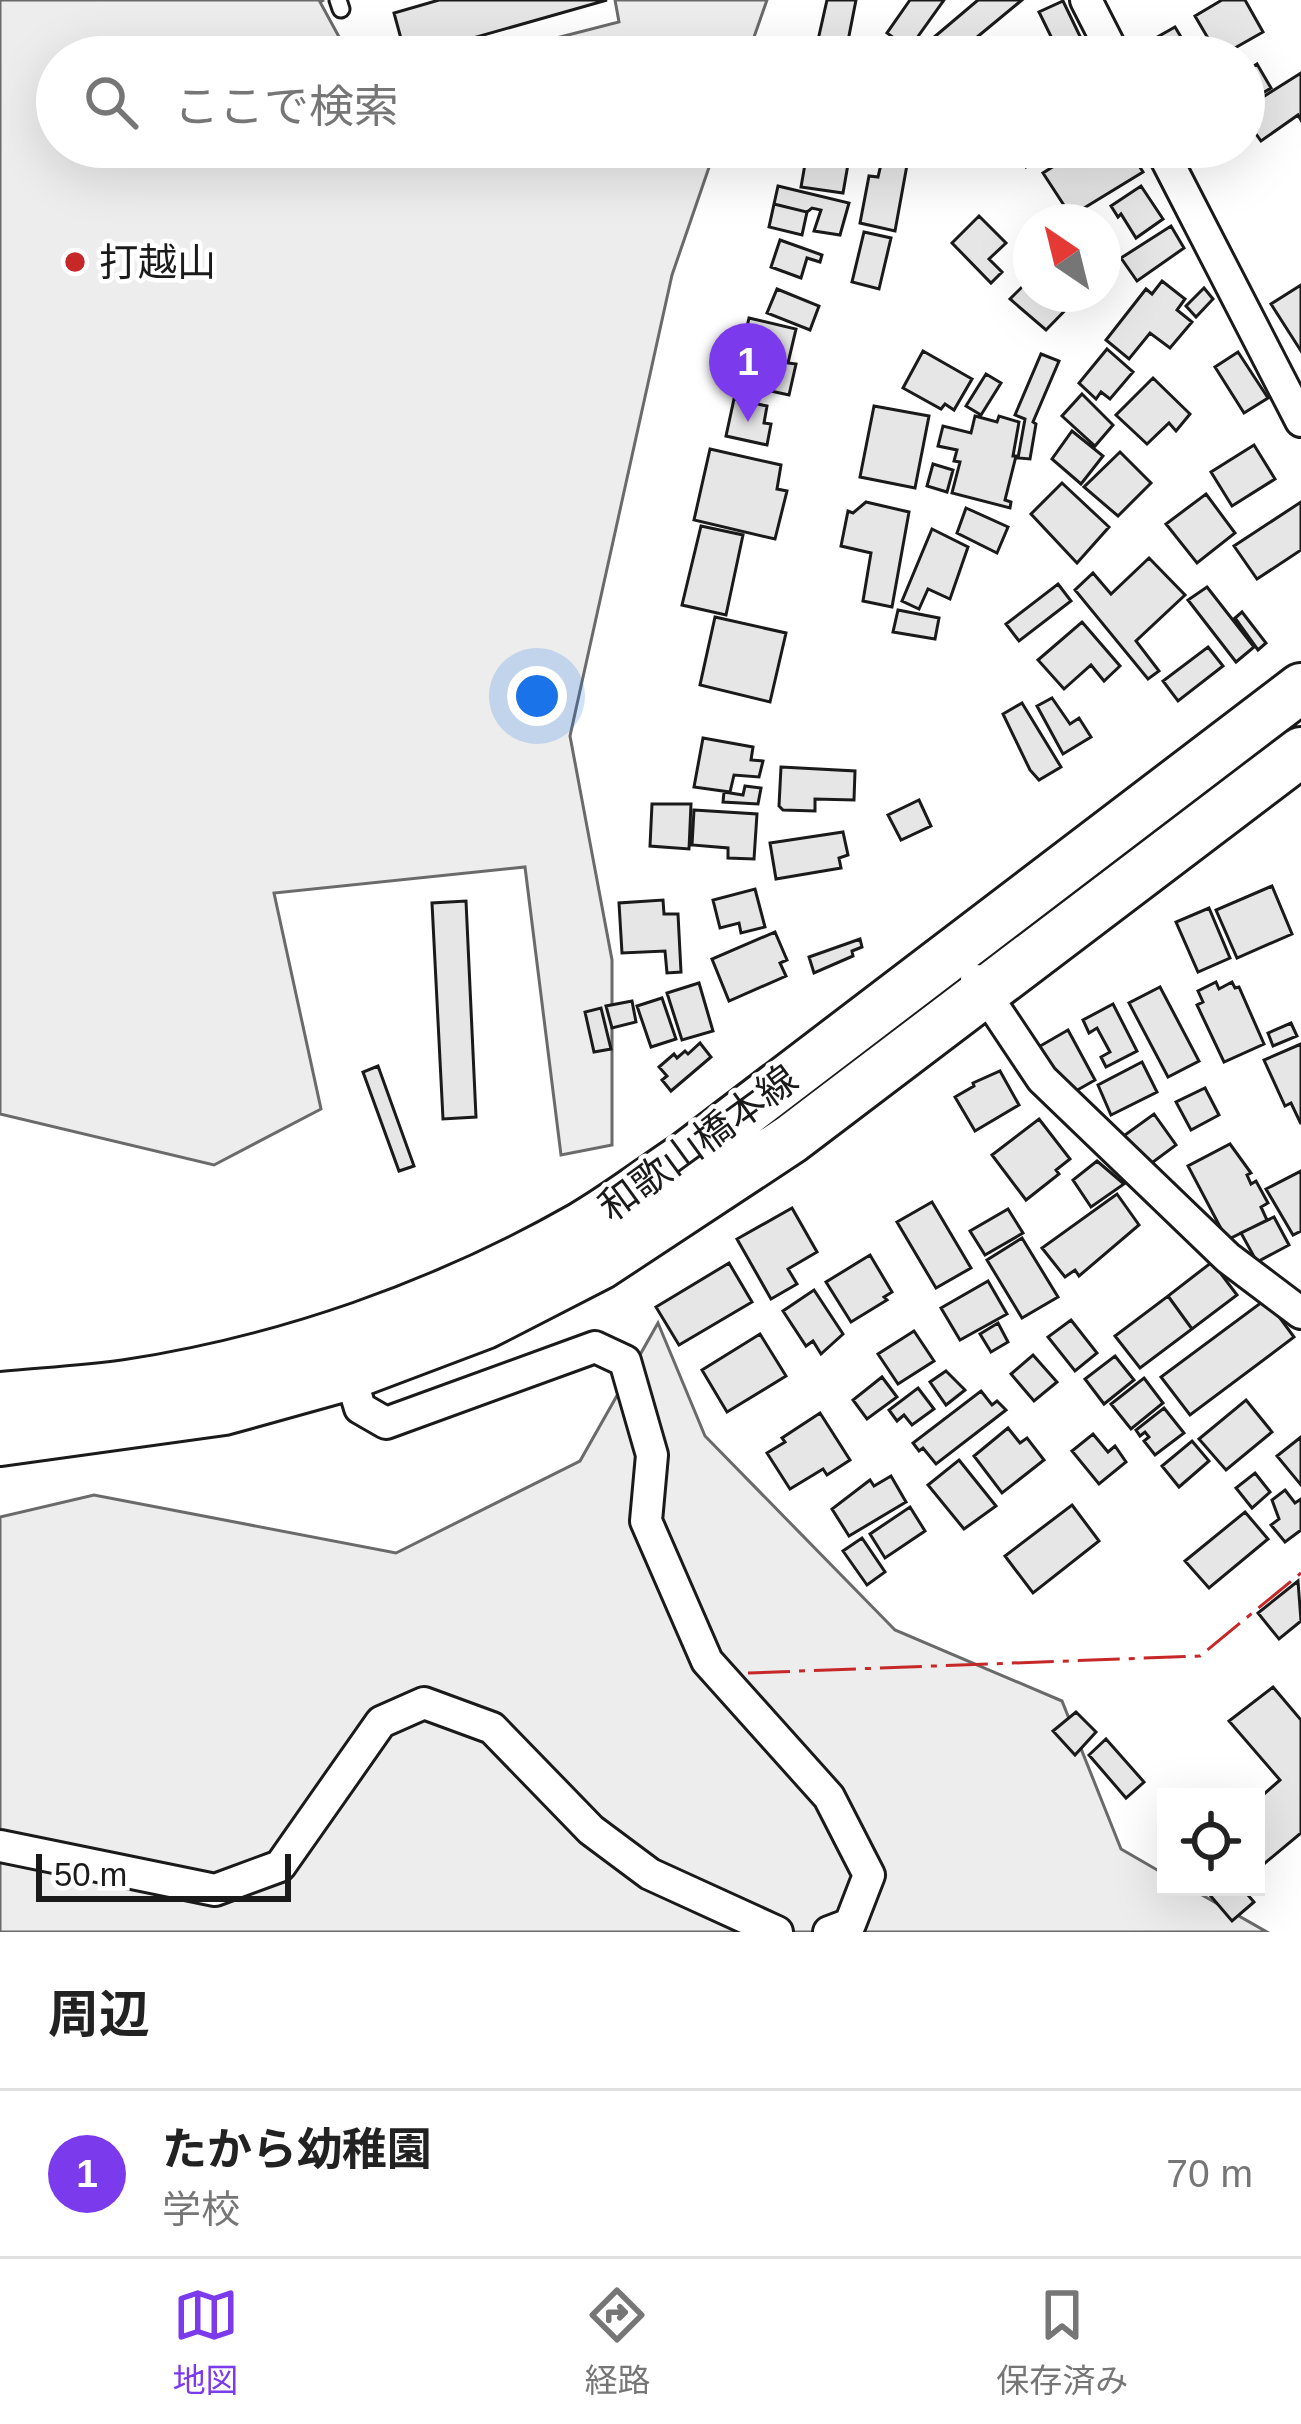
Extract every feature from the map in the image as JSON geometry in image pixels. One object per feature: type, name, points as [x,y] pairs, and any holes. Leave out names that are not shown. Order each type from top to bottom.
[{"type":"main road","name":"和歌山橋本線","points":[[0,1397],[125,1385],[212,1369],[336,1336],[467,1284],[581,1226],[687,1156],[1301,688]]},
{"type":"main road","name":"和歌山橋本線","points":[[0,1442],[224,1410],[350,1376],[485,1324],[600,1264],[791,1139],[1301,752]]},
{"type":"street","points":[[1086,0],[1104,36]]},
{"type":"street","points":[[1171,168],[1301,421]]},
{"type":"street","points":[[962,947],[982,993],[1042,1078],[1228,1258],[1301,1313]]},
{"type":"street","points":[[350,1376],[360,1408],[386,1423],[595,1347],[626,1361],[652,1455],[646,1521],[707,1660],[829,1797],[869,1875],[850,1924],[830,1932]]},
{"type":"street","points":[[0,1846],[215,1890],[280,1866],[381,1722],[424,1703],[492,1728],[591,1830],[650,1874],[777,1932]]},
{"type":"shaded area","points":[[0,0],[324,0],[320,2],[339,36],[36,36],[36,168],[709,168],[672,275],[570,736],[612,960],[612,1145],[561,1155],[525,867],[274,893],[321,1109],[214,1165],[0,1114]]},
{"type":"shaded area","points":[[615,0],[767,0],[754,36],[564,36],[619,22]]},
{"type":"shaded area","points":[[658,1323],[705,1436],[895,1630],[1062,1701],[1121,1849],[1157,1870],[1157,1896],[1204,1896],[1267,1932],[0,1932],[0,1517],[94,1495],[396,1553],[580,1461]]},
{"type":"building","points":[[439,0],[607,0],[480,36],[400,36],[394,13]]},
{"type":"building","points":[[827,0],[856,0],[849,36],[819,36]]},
{"type":"building","points":[[910,0],[944,0],[918,36],[887,33]]},
{"type":"building","points":[[978,0],[1022,0],[978,36],[935,36]]},
{"type":"building","points":[[1222,0],[1245,0],[1263,32],[1207,36],[1195,16]]},
{"type":"building","points":[[1063,1],[1080,36],[1051,36],[1039,12]]},
{"type":"building","points":[[1175,27],[1180,36],[1159,36]]},
{"type":"building","points":[[1301,73],[1301,120],[1298,115],[1265,138],[1265,96]]},
{"type":"building","points":[[804,168],[847,168],[843,193],[801,187]]},
{"type":"building","points":[[880,168],[906,168],[895,231],[860,223],[869,176],[878,177]]},
{"type":"building","points":[[1051,168],[1140,168],[1143,172],[1091,204],[1063,204],[1043,173]]},
{"type":"building","points":[[778,186],[849,203],[840,235],[814,231],[821,210],[812,208],[802,235],[769,227]]},
{"type":"building","points":[[1141,186],[1163,219],[1136,238],[1121,214],[1121,204],[1114,204]]},
{"type":"building","points":[[774,204],[807,212],[802,235],[769,227]]},
{"type":"building","points":[[979,216],[1006,243],[989,259],[1002,272],[991,283],[952,243]]},
{"type":"building","points":[[1171,226],[1184,248],[1137,281],[1121,258]]},
{"type":"building","points":[[864,232],[891,238],[879,289],[852,282]]},
{"type":"building","points":[[780,240],[822,255],[820,262],[807,258],[801,278],[771,267]]},
{"type":"building","points":[[1162,281],[1185,299],[1177,310],[1192,322],[1170,348],[1150,333],[1129,359],[1106,340],[1146,289],[1152,294]]},
{"type":"building","points":[[1301,285],[1301,351],[1271,304]]},
{"type":"building","points":[[1204,288],[1213,299],[1196,317],[1186,306]]},
{"type":"building","points":[[777,289],[819,306],[810,330],[767,313]]},
{"type":"building","points":[[1025,312],[1064,312],[1046,330]]},
{"type":"building","points":[[749,318],[796,329],[788,363],[796,364],[789,395],[734,383]]},
{"type":"building","points":[[1107,349],[1133,372],[1110,399],[1101,392],[1096,399],[1079,383]]},
{"type":"building","points":[[923,351],[972,379],[954,410],[945,404],[941,409],[903,388]]},
{"type":"building","points":[[1238,352],[1268,398],[1244,413],[1215,367]]},
{"type":"building","points":[[1041,354],[1059,361],[1033,422],[1030,459],[1018,458],[1025,419],[1015,415]]},
{"type":"building","points":[[986,374],[1001,383],[981,415],[966,406]]},
{"type":"building","points":[[1153,378],[1190,414],[1176,431],[1169,423],[1147,444],[1116,415]]},
{"type":"building","points":[[1082,394],[1113,425],[1095,446],[1062,416]]},
{"type":"building","points":[[734,399],[767,406],[764,423],[771,424],[767,445],[726,436]]},
{"type":"building","points":[[874,406],[929,416],[915,488],[860,477]]},
{"type":"building","points":[[975,416],[1019,422],[1005,500],[1011,502],[1010,508],[952,493],[960,462],[954,461],[957,450],[938,446],[943,426],[971,433]]},
{"type":"building","points":[[1072,431],[1103,456],[1081,484],[1052,459]]},
{"type":"building","points":[[1254,445],[1275,479],[1232,506],[1211,472]]},
{"type":"building","points":[[710,449],[781,465],[777,489],[787,491],[775,539],[694,520]]},
{"type":"building","points":[[1120,452],[1151,483],[1118,516],[1084,487]]},
{"type":"building","points":[[933,464],[953,470],[947,492],[927,486]]},
{"type":"building","points":[[1062,483],[1109,527],[1077,563],[1031,514]]},
{"type":"building","points":[[1206,494],[1235,533],[1197,563],[1166,524]]},
{"type":"building","points":[[866,502],[909,512],[892,607],[863,601],[871,553],[841,546],[848,511],[853,513]]},
{"type":"building","points":[[1301,502],[1301,550],[1257,579],[1234,546]]},
{"type":"building","points":[[966,508],[1008,527],[997,553],[957,533]]},
{"type":"building","points":[[701,526],[743,535],[726,615],[682,605]]},
{"type":"building","points":[[932,529],[968,547],[950,599],[928,589],[919,609],[902,601]]},
{"type":"building","points":[[1149,558],[1185,595],[1136,641],[1159,671],[1148,679],[1075,590],[1093,573],[1111,594]]},
{"type":"building","points":[[1058,584],[1071,601],[1019,641],[1006,624]]},
{"type":"building","points":[[1207,587],[1254,647],[1236,662],[1188,600]]},
{"type":"building","points":[[898,610],[939,618],[935,639],[893,632]]},
{"type":"building","points":[[1242,612],[1266,643],[1258,650],[1235,618]]},
{"type":"building","points":[[715,617],[786,633],[770,702],[700,685]]},
{"type":"building","points":[[1082,622],[1120,666],[1104,681],[1091,665],[1064,689],[1038,660]]},
{"type":"building","points":[[1208,647],[1223,666],[1178,701],[1163,681]]},
{"type":"building","points":[[1052,698],[1070,724],[1079,718],[1091,737],[1063,754],[1037,706]]},
{"type":"building","points":[[1022,703],[1061,767],[1039,780],[1003,714]]},
{"type":"building","points":[[703,738],[753,747],[751,760],[763,761],[759,777],[734,775],[730,792],[694,787]]},
{"type":"building","points":[[781,767],[855,771],[854,800],[815,799],[815,811],[783,810],[779,806]]},
{"type":"building","points":[[745,786],[761,788],[758,804],[723,802],[724,792],[743,795]]},
{"type":"building","points":[[919,800],[931,826],[901,840],[888,815]]},
{"type":"building","points":[[652,804],[691,804],[689,849],[650,846]]},
{"type":"building","points":[[694,810],[757,814],[754,859],[728,858],[728,848],[692,845]]},
{"type":"building","points":[[843,832],[848,855],[839,858],[841,868],[776,879],[770,843]]},
{"type":"building","points":[[1272,886],[1292,934],[1237,958],[1216,910]]},
{"type":"building","points":[[755,889],[765,927],[741,933],[739,923],[720,928],[713,900]]},
{"type":"building","points":[[663,900],[664,914],[678,914],[681,972],[667,973],[665,951],[622,953],[619,903]]},
{"type":"building","points":[[466,901],[476,1117],[443,1119],[432,903]]},
{"type":"building","points":[[1209,908],[1230,958],[1198,972],[1176,922]]},
{"type":"building","points":[[775,932],[787,960],[780,963],[786,976],[729,1001],[712,959]]},
{"type":"building","points":[[860,939],[862,947],[852,951],[853,956],[814,973],[809,957]]},
{"type":"building","points":[[1216,982],[1219,989],[1232,982],[1239,987],[1264,1044],[1224,1062],[1197,1005],[1203,1002],[1198,991]]},
{"type":"building","points":[[699,983],[713,1031],[682,1040],[667,993]]},
{"type":"building","points":[[1160,987],[1199,1061],[1168,1077],[1129,1003]]},
{"type":"building","points":[[662,998],[676,1039],[651,1047],[637,1006]]},
{"type":"building","points":[[632,1001],[636,1022],[612,1028],[606,1006]]},
{"type":"building","points":[[1113,1004],[1137,1051],[1106,1067],[1101,1057],[1110,1052],[1097,1028],[1089,1033],[1083,1020]]},
{"type":"building","points":[[601,1008],[611,1049],[594,1052],[585,1012]]},
{"type":"building","points":[[1291,1023],[1297,1036],[1273,1046],[1268,1033]]},
{"type":"building","points":[[1068,1030],[1095,1080],[1060,1100],[1035,1049]]},
{"type":"building","points":[[700,1043],[711,1057],[671,1091],[659,1067],[674,1054],[677,1058],[685,1051],[688,1054]]},
{"type":"building","points":[[1301,1044],[1301,1124],[1291,1103],[1285,1106],[1264,1060]]},
{"type":"building","points":[[1142,1062],[1157,1092],[1111,1115],[1098,1085]]},
{"type":"building","points":[[378,1066],[414,1166],[399,1171],[363,1072]]},
{"type":"building","points":[[1000,1071],[1019,1105],[975,1131],[955,1097]]},
{"type":"building","points":[[1205,1088],[1219,1115],[1191,1130],[1176,1102]]},
{"type":"building","points":[[1154,1114],[1176,1145],[1141,1171],[1118,1140]]},
{"type":"building","points":[[1039,1119],[1070,1159],[1026,1200],[992,1155]]},
{"type":"building","points":[[1230,1144],[1251,1173],[1247,1175],[1251,1184],[1256,1181],[1268,1203],[1261,1207],[1267,1220],[1227,1240],[1188,1166]]},
{"type":"building","points":[[1097,1161],[1124,1184],[1091,1207],[1073,1180]]},
{"type":"building","points":[[1301,1171],[1301,1231],[1293,1235],[1266,1189]]},
{"type":"building","points":[[1117,1194],[1139,1225],[1079,1276],[1075,1270],[1065,1277],[1042,1248]]},
{"type":"building","points":[[932,1202],[971,1268],[936,1288],[897,1222]]},
{"type":"building","points":[[792,1208],[817,1252],[788,1269],[797,1284],[771,1299],[737,1239]]},
{"type":"building","points":[[1008,1209],[1023,1233],[985,1255],[970,1231]]},
{"type":"building","points":[[1274,1217],[1289,1245],[1257,1262],[1241,1233]]},
{"type":"building","points":[[1022,1238],[1058,1297],[1022,1318],[987,1260]]},
{"type":"building","points":[[870,1255],[892,1292],[851,1322],[826,1282]]},
{"type":"building","points":[[1212,1262],[1237,1295],[1192,1329],[1168,1296]]},
{"type":"building","points":[[729,1263],[752,1302],[679,1345],[656,1307]]},
{"type":"building","points":[[988,1281],[1007,1314],[960,1340],[941,1308]]},
{"type":"building","points":[[814,1290],[843,1334],[821,1354],[813,1341],[806,1346],[783,1311]]},
{"type":"building","points":[[1168,1296],[1192,1329],[1140,1368],[1115,1336]]},
{"type":"building","points":[[1266,1299],[1294,1337],[1190,1415],[1161,1377]]},
{"type":"building","points":[[1071,1320],[1097,1353],[1075,1371],[1048,1337]]},
{"type":"building","points":[[998,1323],[1008,1342],[991,1352],[980,1334]]},
{"type":"building","points":[[914,1331],[934,1361],[898,1384],[878,1354]]},
{"type":"building","points":[[760,1334],[786,1376],[727,1412],[702,1370]]},
{"type":"building","points":[[1033,1355],[1057,1382],[1034,1401],[1011,1374]]},
{"type":"building","points":[[1115,1356],[1134,1380],[1104,1404],[1085,1379]]},
{"type":"building","points":[[946,1371],[965,1390],[946,1405],[930,1382]]},
{"type":"building","points":[[882,1377],[897,1397],[867,1419],[853,1400]]},
{"type":"building","points":[[1144,1378],[1163,1403],[1131,1429],[1111,1404]]},
{"type":"building","points":[[918,1388],[934,1409],[912,1425],[904,1415],[897,1421],[889,1410]]},
{"type":"building","points":[[981,1391],[992,1405],[997,1401],[1006,1410],[936,1464],[923,1448],[919,1451],[913,1443]]},
{"type":"building","points":[[1246,1400],[1272,1432],[1226,1470],[1199,1439]]},
{"type":"building","points":[[1164,1408],[1184,1433],[1155,1455],[1144,1441],[1149,1437],[1136,1430]]},
{"type":"building","points":[[820,1413],[850,1460],[827,1475],[823,1469],[790,1489],[767,1453]]},
{"type":"building","points":[[1008,1428],[1020,1443],[1027,1438],[1044,1460],[1002,1493],[974,1456]]},
{"type":"building","points":[[1093,1434],[1108,1452],[1115,1446],[1126,1462],[1099,1484],[1072,1451]]},
{"type":"building","points":[[1301,1437],[1301,1485],[1277,1456]]},
{"type":"building","points":[[1192,1441],[1209,1461],[1179,1487],[1162,1466]]},
{"type":"building","points":[[959,1460],[996,1506],[964,1529],[928,1485]]},
{"type":"building","points":[[1255,1473],[1270,1492],[1252,1508],[1236,1488]]},
{"type":"building","points":[[891,1476],[906,1502],[849,1536],[832,1509],[870,1480],[874,1486]]},
{"type":"building","points":[[1285,1490],[1295,1503],[1301,1499],[1301,1530],[1285,1542],[1271,1525],[1279,1519],[1272,1500]]},
{"type":"building","points":[[1072,1505],[1099,1541],[1033,1593],[1005,1556]]},
{"type":"building","points":[[910,1507],[925,1531],[885,1558],[870,1534]]},
{"type":"building","points":[[1245,1512],[1268,1539],[1209,1588],[1185,1561]]},
{"type":"building","points":[[862,1538],[885,1572],[867,1585],[843,1551]]},
{"type":"building","points":[[1298,1581],[1301,1621],[1279,1639],[1258,1613]]},
{"type":"building","points":[[1273,1687],[1301,1720],[1301,1833],[1265,1863],[1265,1793],[1280,1780],[1229,1721]]},
{"type":"building","points":[[1076,1712],[1096,1732],[1075,1755],[1053,1731]]},
{"type":"building","points":[[1106,1739],[1144,1782],[1126,1798],[1089,1755]]},
{"type":"building","points":[[1211,1896],[1249,1896],[1254,1902],[1232,1921]]},
{"type":"power","points":[[748,1673],[1200,1656],[1301,1573]]},
{"type":"place","name":"打越山","points":[[75,262]]},
{"type":"place","name":"たから幼稚園","points":[[748,422]]}]
